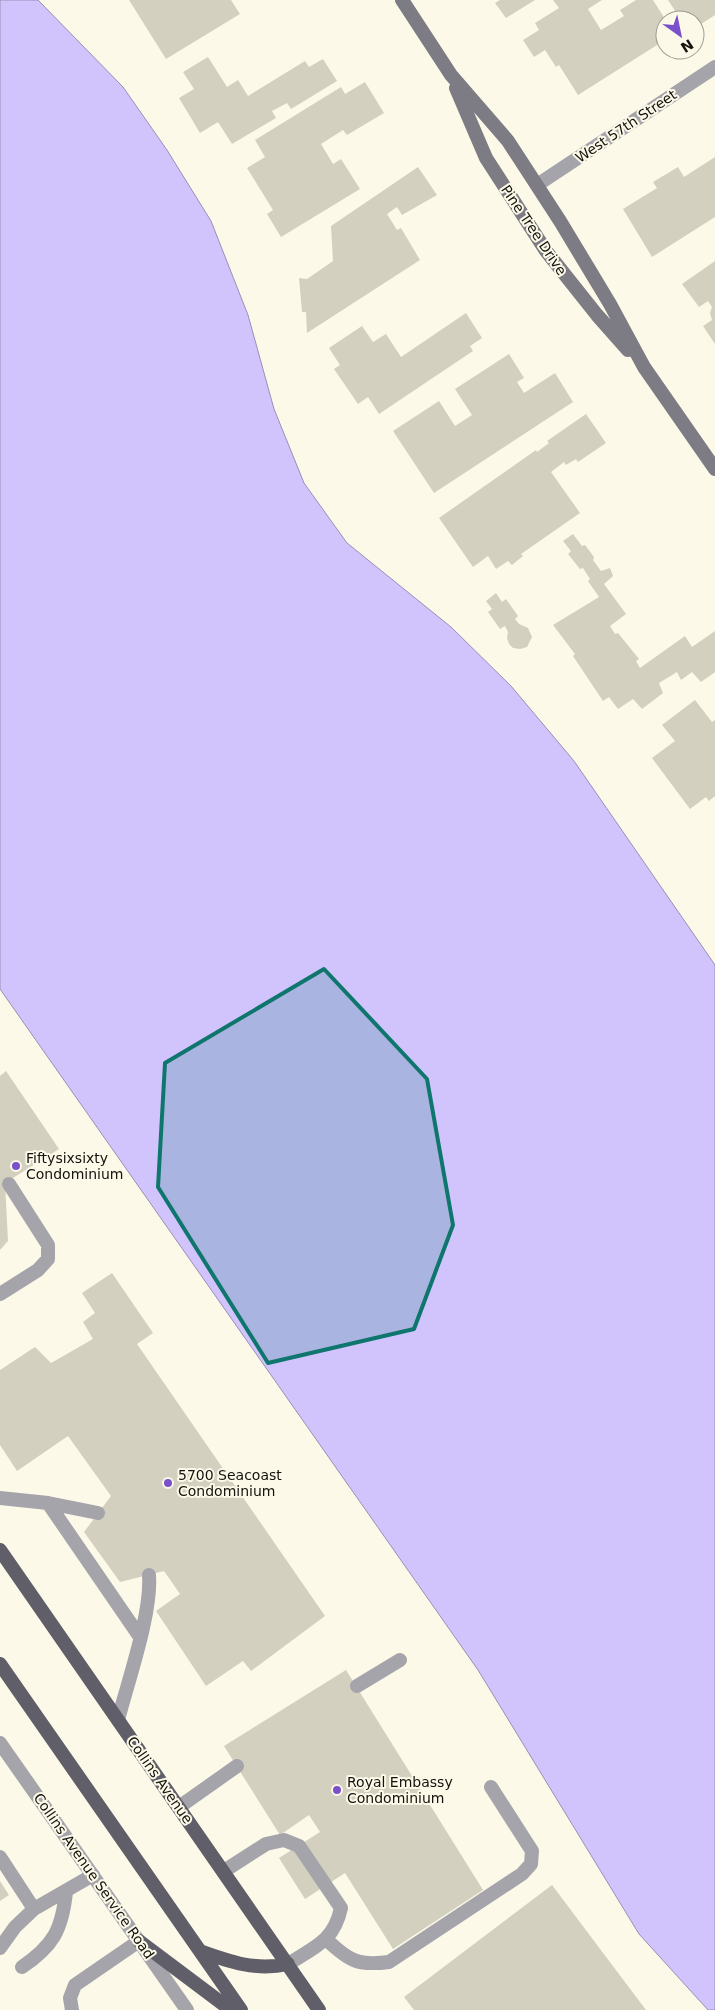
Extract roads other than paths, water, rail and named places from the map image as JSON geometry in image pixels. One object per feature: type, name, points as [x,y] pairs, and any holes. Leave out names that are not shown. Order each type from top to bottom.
[{"type":"main road","name":"Pine Tree Drive","points":[[402,0],[450,76],[486,158],[546,251],[597,315],[644,367]]},
{"type":"main road","name":"Pine Tree Drive","points":[[450,76],[508,141],[610,304],[644,367],[715,469]]},
{"type":"main road","name":"Collins Avenue","points":[[0,1550],[319,2010]]},
{"type":"main road","points":[[0,1664],[241,2010]]},
{"type":"main road","points":[[139,1941],[231,2010]]},
{"type":"main road","points":[[200,1951],[233,1963],[252,1967],[271,1968],[288,1964]]},
{"type":"street","name":"West 57th Street","points":[[537,185],[715,67]]},
{"type":"street","points":[[0,1294],[38,1270],[48,1259],[48,1245],[9,1184]]},
{"type":"street","points":[[0,1498],[48,1503],[98,1514]]},
{"type":"street","points":[[48,1503],[140,1637]]},
{"type":"street","points":[[118,1720],[140,1637],[150,1588],[148,1575]]},
{"type":"street","points":[[357,1686],[400,1660]]},
{"type":"street","name":"Collins Avenue Service Road","points":[[0,1743],[187,2010]]},
{"type":"street","points":[[179,1806],[237,1766]]},
{"type":"street","points":[[327,1940],[342,1954],[365,1965],[389,1962],[522,1874],[531,1864],[532,1850],[491,1787]]},
{"type":"street","points":[[224,1871],[266,1844],[284,1840],[299,1846],[341,1908],[338,1924],[327,1940],[288,1964]]},
{"type":"street","points":[[0,1857],[34,1909]]},
{"type":"street","points":[[0,1948],[15,1927],[34,1909],[93,1875]]},
{"type":"street","points":[[22,1967],[42,1952],[55,1937],[63,1915],[66,1892]]},
{"type":"street","points":[[72,2010],[70,1998],[75,1985],[139,1941]]},
{"type":"place","name":"Fiftysixsixty Condominium","points":[[16,1166]]},
{"type":"place","name":"5700 Seacoast Condominium","points":[[168,1483]]},
{"type":"place","name":"Royal Embassy Condominium","points":[[337,1790]]}]
